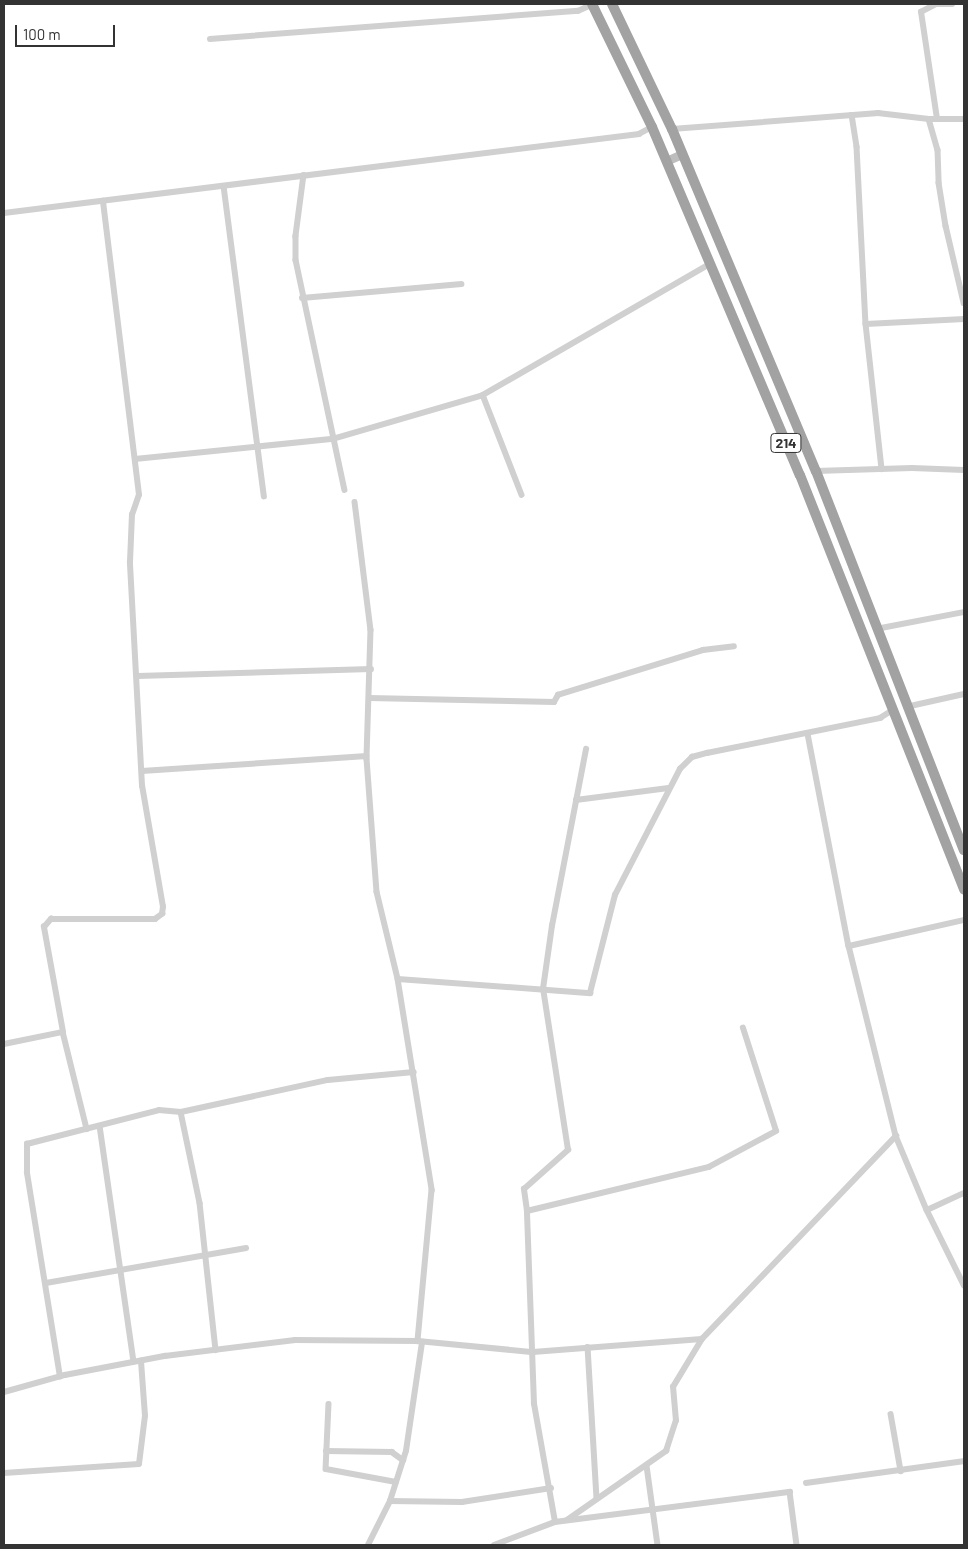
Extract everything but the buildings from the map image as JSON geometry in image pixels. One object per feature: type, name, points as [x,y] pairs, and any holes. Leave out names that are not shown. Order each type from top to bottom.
[{"type":"highway","name":"214","points":[[593,4],[652,127],[708,266],[800,475],[964,890]]},
{"type":"highway","name":"214","points":[[612,4],[672,129],[816,471],[875,630],[964,850]]},
{"type":"main road","points":[[666,161],[682,154]]},
{"type":"street","points":[[210,39],[578,12],[593,4]]},
{"type":"street","points":[[937,119],[922,12],[936,4],[952,4]]},
{"type":"street","points":[[672,129],[878,113],[929,120],[964,119]]},
{"type":"street","points":[[852,115],[857,147],[866,324],[882,469]]},
{"type":"street","points":[[929,120],[938,150],[939,183],[946,226],[964,303]]},
{"type":"street","points":[[4,213],[639,134],[652,127]]},
{"type":"street","points":[[304,175],[296,236],[302,298],[344,490]]},
{"type":"street","points":[[224,186],[264,496]]},
{"type":"street","points":[[87,1129],[63,1032],[44,927],[51,918],[155,919],[162,914],[163,908],[142,771],[130,562],[132,515],[139,495],[103,201]]},
{"type":"street","points":[[135,460],[257,444],[333,439],[483,395],[708,266]]},
{"type":"street","points":[[302,298],[461,284]]},
{"type":"street","points":[[866,324],[964,319]]},
{"type":"street","points":[[483,395],[522,494]]},
{"type":"street","points":[[816,471],[882,469],[964,470]]},
{"type":"street","points":[[355,502],[371,630],[367,756],[378,892],[398,979],[432,1190],[420,1342],[403,1460],[390,1500],[368,1545]]},
{"type":"street","points":[[875,630],[964,612]]},
{"type":"street","points":[[369,698],[554,702],[558,695],[703,650],[734,646]]},
{"type":"street","points":[[138,676],[371,669]]},
{"type":"street","points":[[906,707],[964,694]]},
{"type":"street","points":[[398,979],[590,993],[615,895],[668,788],[680,769],[692,757],[880,718],[892,710]]},
{"type":"street","points":[[808,734],[849,946],[896,1136],[927,1210],[964,1285]]},
{"type":"street","points":[[555,1522],[551,1488],[534,1404],[527,1211],[524,1189],[566,1154],[569,1145],[543,989],[586,749]]},
{"type":"street","points":[[142,771],[367,756]]},
{"type":"street","points":[[576,800],[668,788]]},
{"type":"street","points":[[849,946],[964,920]]},
{"type":"street","points":[[527,1211],[709,1167],[776,1131],[743,1028]]},
{"type":"street","points":[[4,1044],[63,1032]]},
{"type":"street","points":[[60,1377],[27,1174],[27,1144],[159,1110],[181,1112],[328,1080],[414,1072]]},
{"type":"street","points":[[181,1112],[194,1165],[216,1350]]},
{"type":"street","points":[[4,1473],[140,1464],[144,1416],[138,1361],[121,1270],[100,1126]]},
{"type":"street","points":[[567,1520],[661,1457],[671,1442],[676,1421],[673,1386],[702,1339],[896,1136]]},
{"type":"street","points":[[927,1210],[964,1194]]},
{"type":"street","points":[[46,1283],[246,1248]]},
{"type":"street","points":[[4,1392],[60,1377],[138,1361],[295,1340],[420,1342],[533,1352],[702,1339]]},
{"type":"street","points":[[588,1347],[597,1499]]},
{"type":"street","points":[[329,1404],[326,1451],[328,1470],[396,1482]]},
{"type":"street","points":[[891,1414],[901,1470]]},
{"type":"street","points":[[326,1451],[392,1452],[403,1460]]},
{"type":"street","points":[[806,1484],[964,1461]]},
{"type":"street","points":[[646,1466],[658,1545]]},
{"type":"street","points":[[390,1500],[462,1502],[551,1488]]},
{"type":"street","points":[[494,1545],[555,1522],[790,1492],[797,1545]]}]
